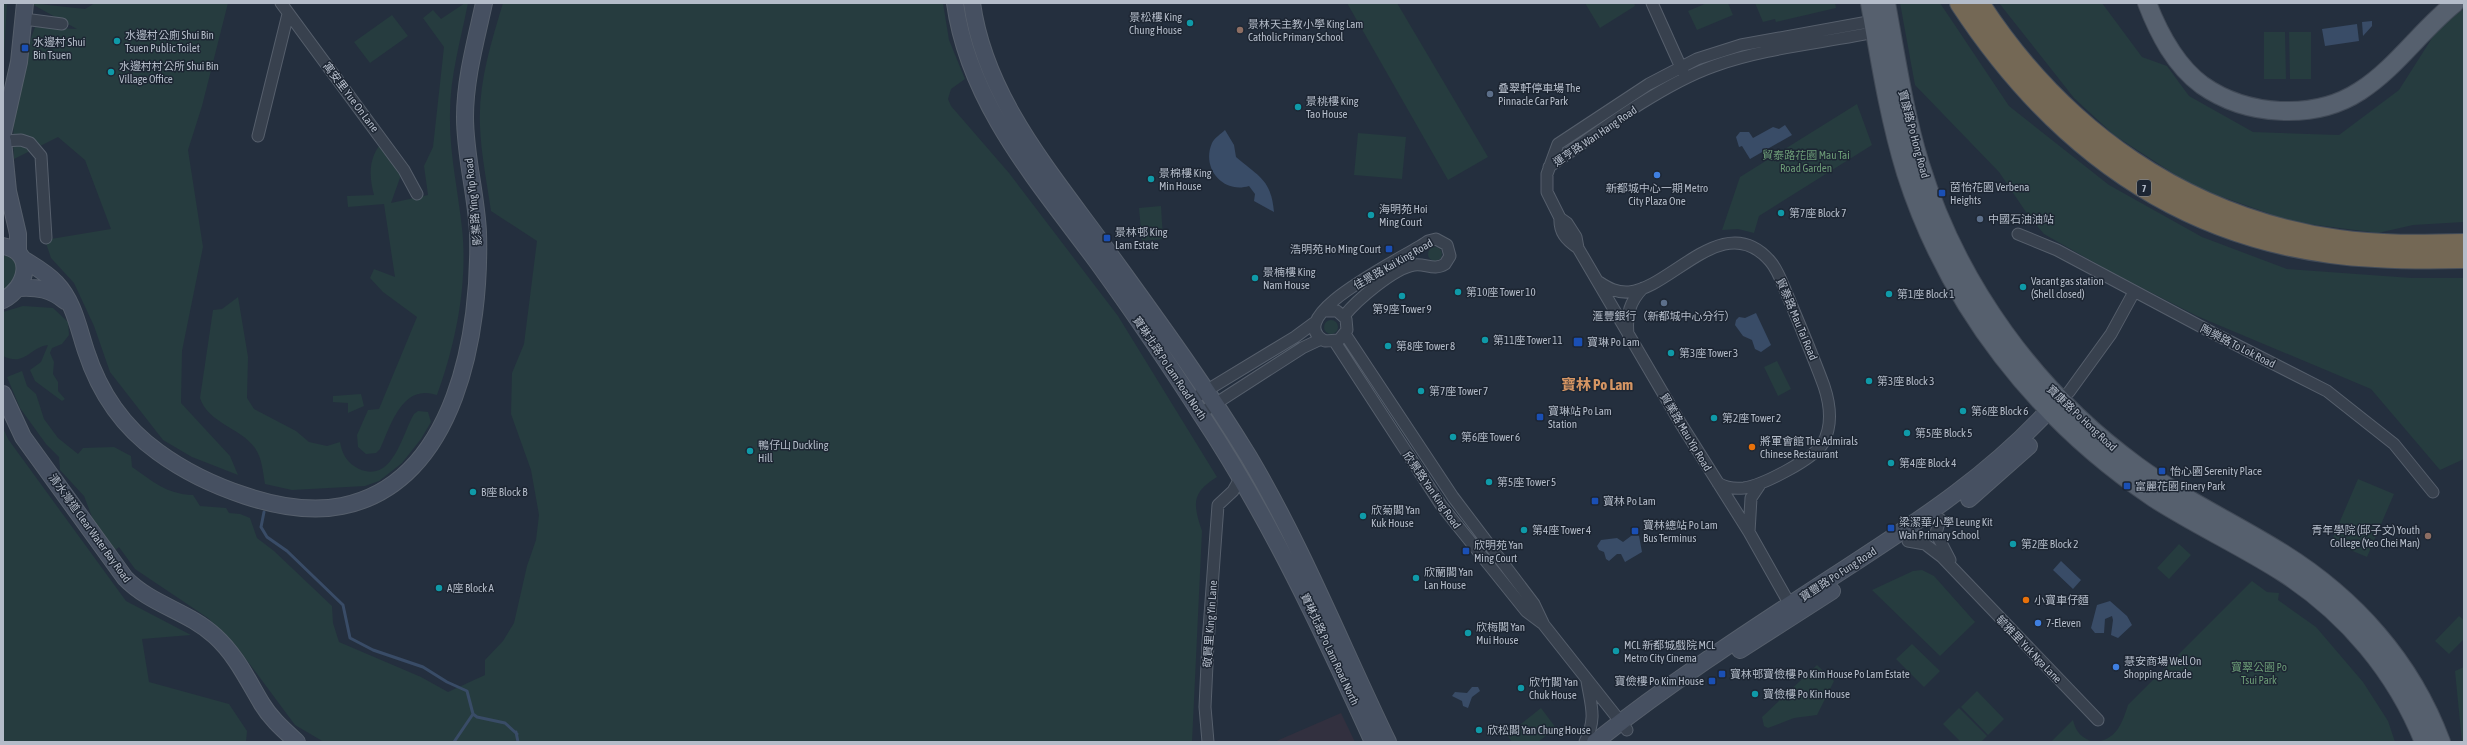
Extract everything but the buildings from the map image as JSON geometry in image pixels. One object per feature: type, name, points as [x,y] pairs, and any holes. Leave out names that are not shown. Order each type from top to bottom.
[{"type":"highway","name":"7","points":[[1960,3],[2009,72],[2043,109],[2088,149],[2149,191],[2211,221],[2276,243],[2330,253],[2393,251],[2464,244]]},
{"type":"highway","name":"7","points":[[1979,3],[2029,69],[2066,108],[2113,150],[2147,172],[2203,200],[2269,224],[2393,251],[2464,258]]},
{"type":"main road","points":[[3,133],[19,62],[25,3]]},
{"type":"main road","name":"影業路 Ying Yip Road","points":[[21,256],[55,282],[72,308],[90,362],[116,411],[145,442],[180,466],[250,496],[305,508],[338,507],[354,504],[370,498],[398,482],[422,459],[439,431],[461,371],[472,324],[477,276],[478,228],[465,115],[467,84],[484,3]]},
{"type":"main road","name":"寶琳北路 Po Lam Road North","points":[[956,3],[957,18],[975,73],[1006,136],[1042,191],[1108,277],[1190,400],[1201,413],[1241,478],[1305,596],[1374,742]]},
{"type":"main road","name":"寶琳北路 Po Lam Road North","points":[[972,3],[990,66],[1020,128],[1060,188],[1207,390],[1250,459],[1297,547],[1388,742]]},
{"type":"main road","name":"寶康路 Po Hong Road","points":[[1870,3],[1883,21],[1900,151],[1914,196],[1934,245],[1961,295],[1988,338],[2060,405],[2152,496],[2284,573],[2339,616],[2368,647],[2393,682],[2412,714],[2424,742]]},
{"type":"main road","points":[[2147,3],[2158,32],[2178,61],[2202,84],[2228,99],[2256,107],[2301,112],[2338,103],[2380,78],[2455,3]]},
{"type":"main road","points":[[3,141],[5,175],[11,211],[18,234],[24,272],[19,288],[3,300]]},
{"type":"main road","points":[[3,227],[11,211]]},
{"type":"main road","points":[[3,246],[21,256]]},
{"type":"main road","points":[[19,288],[36,288],[50,291],[72,308]]},
{"type":"main road","name":"清水灣道 Clear Water Bay Road","points":[[3,394],[23,437],[125,578],[146,596],[193,620],[219,640],[242,668],[266,711],[297,742]]},
{"type":"main road","name":"寶康路 Po Hong Road","points":[[2060,405],[2143,470],[2280,552],[2342,597],[2373,628],[2402,665],[2428,711],[2441,742]]},
{"type":"main road","name":"寶豐路 Po Fung Road","points":[[1793,610],[1908,541],[1940,520],[2013,463],[2060,405]]},
{"type":"main road","name":"寶豐路 Po Fung Road","points":[[1595,742],[1624,726],[1685,686],[1959,492],[2010,450],[2060,405]]},
{"type":"main road","name":"寶豐路 Po Fung Road","points":[[1612,742],[1624,726]]},
{"type":"street","name":"寓安里 Yue On Lane","points":[[281,3],[384,143],[417,194]]},
{"type":"street","points":[[1652,3],[1686,78]]},
{"type":"street","points":[[258,136],[288,14]]},
{"type":"street","points":[[24,19],[62,24]]},
{"type":"street","name":"運亨路 Wan Hang Road","points":[[1550,167],[1558,144],[1649,84],[1680,67],[1712,53],[1741,45],[1883,21]]},
{"type":"street","name":"運亨路 Wan Hang Road","points":[[1550,167],[1654,96],[1686,78],[1716,65],[1883,21]]},
{"type":"street","points":[[3,141],[21,140],[30,143],[41,156],[46,238]]},
{"type":"street","name":"貿業路 Mau Yip Road","points":[[1550,167],[1547,192],[1560,218],[1560,228],[1563,234],[1568,242],[1578,248],[1628,336],[1749,532],[1793,610]]},
{"type":"street","name":"陶樂路 To Lok Road","points":[[2018,234],[2057,250],[2134,292],[2327,391],[2394,444],[2433,492]]},
{"type":"street","name":"佳景路 Kai King Road","points":[[1190,400],[1295,337],[1314,323],[1317,316],[1346,291],[1428,241],[1436,239],[1447,245],[1450,256],[1444,264],[1434,268],[1419,264],[1404,268],[1365,294],[1344,316]]},
{"type":"street","name":"貿泰路 Mau Tai Road","points":[[1596,280],[1617,291],[1631,292],[1644,287],[1707,250],[1729,244],[1751,247],[1764,255],[1774,267],[1828,398],[1829,418],[1823,442],[1816,452],[1761,483],[1737,489],[1718,483]]},
{"type":"street","points":[[1406,279],[1409,270],[1419,264]]},
{"type":"street","name":"貿泰路 Mau Tai Road","points":[[1628,336],[1627,323],[1630,307],[1644,287]]},
{"type":"street","name":"寶豐路 Po Fung Road","points":[[2060,405],[2111,334],[2134,292]]},
{"type":"street","points":[[1201,413],[1302,348],[1321,339],[1335,342],[1346,334],[1347,323],[1344,316],[1337,311],[1324,311]]},
{"type":"street","points":[[1314,323],[1316,333],[1321,339]]},
{"type":"street","name":"欣景路 Yan King Road","points":[[1346,334],[1434,471],[1534,604],[1544,625],[1586,680],[1624,726]]},
{"type":"street","name":"欣景路 Yan King Road","points":[[1335,342],[1441,505],[1526,611],[1544,625]]},
{"type":"street","name":"敬賢里 King Yin Lane","points":[[1208,742],[1205,707],[1218,505],[1233,491],[1241,478]]},
{"type":"street","points":[[1749,532],[1752,498],[1761,483]]},
{"type":"street","name":"毓雅里 Yuk Nga Lane","points":[[1940,520],[1936,530],[1937,536],[1962,577]]},
{"type":"street","name":"毓雅里 Yuk Nga Lane","points":[[1908,541],[1930,547],[1962,577],[2098,720]]},
{"type":"street","name":"欣景路 Yan King Road","points":[[1585,742],[1592,726],[1592,705],[1586,680]]},
{"type":"shaded area","points":[[1341,713],[1355,742],[1274,742]]},
{"type":"green space","points":[[3,3],[7,3],[3,74]]},
{"type":"green space","points":[[30,3],[85,9],[95,3],[228,3],[202,106],[188,150],[203,247],[182,351],[181,403],[230,456],[238,475],[192,457],[163,440],[110,372],[94,326],[74,283],[51,258],[45,240],[111,229],[85,160],[58,137],[14,159],[13,141],[17,92],[24,60],[35,27],[77,29]]},
{"type":"green space","points":[[465,3],[468,3],[456,58],[450,99],[452,157],[462,228],[463,249],[462,291],[455,334],[437,395],[425,393],[415,395],[406,400],[394,418],[380,449],[376,453],[366,454],[358,447],[357,435],[368,410],[379,409],[417,317],[383,292],[370,278],[374,269],[395,277],[384,204],[348,207],[347,196],[374,195],[371,179],[371,164],[380,144],[386,138],[401,175],[391,203],[428,195],[424,166],[433,147],[444,47],[423,18],[433,10],[441,19]]},
{"type":"green space","points":[[503,3],[943,3],[949,40],[965,79],[951,89],[948,99],[951,106],[1009,173],[1118,316],[1217,477],[1202,488],[1196,500],[1197,513],[1202,531],[1192,742],[324,742],[295,725],[237,647],[208,618],[135,569],[119,547],[113,552],[97,530],[84,496],[60,470],[59,457],[46,444],[20,408],[7,377],[22,371],[27,386],[36,394],[44,419],[58,438],[78,454],[83,448],[114,447],[131,456],[132,467],[168,490],[193,495],[200,506],[226,508],[229,513],[240,514],[250,518],[257,538],[274,551],[332,606],[333,623],[339,642],[421,677],[448,692],[485,675],[485,660],[503,641],[514,623],[527,566],[536,540],[539,515],[531,470],[511,414],[512,373],[524,344],[537,241],[491,211],[480,126],[483,79]]},
{"type":"green space","points":[[1347,3],[1397,3],[1488,157],[1448,180]]},
{"type":"green space","points":[[1585,3],[1634,3],[1635,6],[1600,28]]},
{"type":"green space","points":[[1707,3],[1728,3],[1733,15],[1697,30],[1688,11]]},
{"type":"green space","points":[[1755,3],[1835,3],[1836,8],[1776,22],[1775,19],[1763,22]]},
{"type":"green space","points":[[1900,3],[1940,3],[2009,106],[2109,185],[2202,237],[2287,269],[2412,278],[2464,278],[2464,459],[2440,470],[2371,389],[2197,316],[2111,272],[2044,234],[2030,218],[1999,172],[1915,85]]},
{"type":"green space","points":[[1999,3],[2102,3],[2142,57],[2167,66],[2189,96],[2253,132],[2339,135],[2399,90],[2448,13],[2464,10],[2464,222],[2413,225],[2378,233],[2293,222],[2194,187],[2114,135],[2074,98]]},
{"type":"green space","points":[[392,15],[408,36],[370,63],[354,42]]},
{"type":"green space","points":[[2264,32],[2285,32],[2286,79],[2264,79]]},
{"type":"green space","points":[[2289,32],[2311,32],[2311,79],[2290,79]]},
{"type":"green space","name":"貿泰路花園 Mau Tai Road Garden","points":[[1857,104],[1872,145],[1759,216],[1754,233],[1738,229],[1722,230],[1740,177]]},
{"type":"green space","points":[[1358,133],[1406,137],[1402,179],[1354,175]]},
{"type":"green space","points":[[1161,206],[1163,239],[1142,241],[1139,208]]},
{"type":"green space","points":[[1432,247],[1438,247],[1442,251],[1442,257],[1438,261],[1432,261],[1428,257],[1428,251]]},
{"type":"green space","points":[[3,255],[15,262],[18,276],[3,292]]},
{"type":"green space","points":[[238,297],[248,357],[247,398],[254,409],[296,431],[309,442],[327,446],[340,442],[344,454],[351,464],[359,469],[371,472],[380,470],[395,455],[414,414],[418,411],[428,412],[431,422],[421,439],[402,463],[379,481],[365,486],[292,490],[265,484],[261,461],[255,448],[242,435],[210,414],[204,407],[200,398],[213,310],[222,309]]},
{"type":"green space","points":[[23,306],[53,308],[68,322],[69,335],[62,344],[52,348],[50,353],[54,362],[53,374],[58,382],[58,391],[65,399],[62,401],[35,381],[30,370],[41,362],[48,345],[36,349],[22,358],[11,359],[3,356],[3,312]]},
{"type":"green space","points":[[1331,320],[1336,322],[1338,327],[1336,332],[1331,334],[1326,332],[1324,327],[1326,322]]},
{"type":"green space","points":[[1777,361],[1791,389],[1778,396],[1764,367]]},
{"type":"green space","points":[[361,394],[364,406],[348,413],[348,403],[333,402],[333,396]]},
{"type":"green space","points":[[3,428],[8,439],[126,601],[191,635],[142,639],[149,682],[229,704],[247,731],[246,742],[3,742]]},
{"type":"green space","points":[[2358,479],[2394,494],[2367,557],[2331,542]]},
{"type":"green space","points":[[2179,544],[2191,555],[2169,579],[2157,568]]},
{"type":"green space","points":[[1922,570],[1934,576],[1975,622],[1940,656],[1872,590],[1913,571]]},
{"type":"green space","name":"寶翠公園 Po Tsui Park","points":[[2252,581],[2267,592],[2279,593],[2278,600],[2316,627],[2363,682],[2388,721],[2395,742],[2095,742],[2108,738],[2117,730],[2128,705]]},
{"type":"green space","points":[[2459,616],[2464,620],[2464,639],[2449,654],[2435,641]]},
{"type":"green space","points":[[1912,644],[1940,671],[1924,687],[1896,659]]},
{"type":"green space","points":[[1817,665],[1834,681],[1817,715],[1794,718],[1768,728],[1764,726],[1762,717]]},
{"type":"green space","points":[[2464,667],[2464,742],[2462,742],[2455,671]]},
{"type":"green space","points":[[1977,691],[2004,719],[1988,735],[1961,707]]},
{"type":"green space","points":[[1541,708],[1556,728],[1538,742],[1512,742],[1507,735]]},
{"type":"green space","points":[[1959,708],[1987,736],[1981,742],[1961,742],[1943,724]]},
{"type":"green space","points":[[2073,720],[2080,734],[2086,739],[2094,742],[2051,742]]},
{"type":"water","points":[[2372,21],[2372,26],[2363,36],[2362,22]]},
{"type":"water","points":[[2357,24],[2359,41],[2325,46],[2322,29]]},
{"type":"water","points":[[1785,125],[1792,135],[1750,159],[1742,146],[1739,147],[1736,137],[1740,132],[1749,132],[1753,138],[1773,127],[1779,129]]},
{"type":"water","points":[[1225,130],[1234,145],[1236,157],[1257,174],[1267,185],[1274,212],[1254,201],[1255,194],[1249,186],[1239,187],[1223,183],[1212,170],[1209,161],[1209,152],[1213,141]]},
{"type":"water","points":[[1756,313],[1771,345],[1761,352],[1755,349],[1752,340],[1743,336],[1735,325],[1736,320],[1739,317],[1745,318]]},
{"type":"water","points":[[1635,533],[1639,536],[1642,552],[1625,562],[1621,554],[1617,554],[1609,561],[1606,559],[1604,552],[1599,550],[1597,546],[1601,540],[1617,538],[1623,542]]},
{"type":"water","points":[[2061,561],[2081,580],[2073,589],[2053,570]]},
{"type":"water","points":[[2110,601],[2127,616],[2132,625],[2118,638],[2111,635],[2113,620],[2112,616],[2105,619],[2104,633],[2095,633],[2091,628],[2097,605]]},
{"type":"water","points":[[1472,687],[1478,687],[1480,691],[1472,697],[1468,708],[1463,706],[1462,701],[1452,696],[1455,692],[1467,693]]},
{"type":"waterway","points":[[264,512],[261,527],[267,537],[287,551],[343,605],[350,638],[373,650],[423,667],[447,682],[467,691],[473,714],[477,717],[505,723],[517,734]]},
{"type":"waterway","points":[[454,742],[473,714]]},
{"type":"waterway","points":[[516,732],[518,742]]},
{"type":"place","name":"景松樓 King Chung House","points":[[1190,23]]},
{"type":"place","name":"景林天主教小學 King Lam Catholic Primary School","points":[[1240,30]]},
{"type":"place","name":"水邊村公廁 Shui Bin Tsuen Public Toilet","points":[[117,41]]},
{"type":"place","name":"水邊村 Shui Bin Tsuen","points":[[25,48]]},
{"type":"place","name":"水邊村村公所 Shui Bin Village Office","points":[[111,72]]},
{"type":"place","name":"叠翠軒停車場 The Pinnacle Car Park","points":[[1490,94]]},
{"type":"place","name":"景桃樓 King Tao House","points":[[1298,107]]},
{"type":"place","name":"新都城中心一期 Metro City Plaza One","points":[[1657,175]]},
{"type":"place","name":"景棉樓 King Min House","points":[[1151,179]]},
{"type":"place","name":"茵怡花園 Verbena Heights","points":[[1942,193]]},
{"type":"place","name":"第7座 Block 7","points":[[1781,213]]},
{"type":"place","name":"海明苑 Hoi Ming Court","points":[[1371,215]]},
{"type":"place","name":"中國石油油站","points":[[1980,219]]},
{"type":"place","name":"景林邨 King Lam Estate","points":[[1107,238]]},
{"type":"place","name":"浩明苑 Ho Ming Court","points":[[1389,249]]},
{"type":"place","name":"景楠樓 King Nam House","points":[[1255,278]]},
{"type":"place","name":"Vacant gas station (Shell closed)","points":[[2023,287]]},
{"type":"place","name":"第10座 Tower 10","points":[[1458,292]]},
{"type":"place","name":"第1座 Block 1","points":[[1889,294]]},
{"type":"place","name":"第9座 Tower 9","points":[[1402,296]]},
{"type":"place","name":"滙豐銀行（新都城中心分行）","points":[[1664,303]]},
{"type":"place","name":"第11座 Tower 11","points":[[1485,340]]},
{"type":"place","name":"寶琳 Po Lam","points":[[1578,342]]},
{"type":"place","name":"第8座 Tower 8","points":[[1388,346]]},
{"type":"place","name":"第3座 Tower 3","points":[[1671,353]]},
{"type":"place","name":"第3座 Block 3","points":[[1869,381]]},
{"type":"place","name":"第7座 Tower 7","points":[[1421,391]]},
{"type":"place","name":"第6座 Block 6","points":[[1963,411]]},
{"type":"place","name":"寶琳站 Po Lam Station","points":[[1540,417]]},
{"type":"place","name":"第2座 Tower 2","points":[[1714,418]]},
{"type":"place","name":"第5座 Block 5","points":[[1907,433]]},
{"type":"place","name":"第6座 Tower 6","points":[[1453,437]]},
{"type":"place","name":"將軍會館 The Admirals Chinese Restaurant","points":[[1752,447]]},
{"type":"place","name":"鴨仔山 Duckling Hill","points":[[750,451]]},
{"type":"place","name":"第4座 Block 4","points":[[1891,463]]},
{"type":"place","name":"怡心園 Serenity Place","points":[[2162,471]]},
{"type":"place","name":"第5座 Tower 5","points":[[1489,482]]},
{"type":"place","name":"富麗花園 Finery Park","points":[[2127,486]]},
{"type":"place","name":"B座 Block B","points":[[473,492]]},
{"type":"place","name":"寶林 Po Lam","points":[[1595,501]]},
{"type":"place","name":"欣菊閣 Yan Kuk House","points":[[1363,516]]},
{"type":"place","name":"梁潔華小學 Leung Kit Wah Primary School","points":[[1891,528]]},
{"type":"place","name":"第4座 Tower 4","points":[[1524,530]]},
{"type":"place","name":"寶林總站 Po Lam Bus Terminus","points":[[1635,531]]},
{"type":"place","name":"青年學院 (邱子文) Youth College (Yeo Chei Man)","points":[[2428,536]]},
{"type":"place","name":"第2座 Block 2","points":[[2013,544]]},
{"type":"place","name":"欣明苑 Yan Ming Court","points":[[1466,551]]},
{"type":"place","name":"欣蘭閣 Yan Lan House","points":[[1416,578]]},
{"type":"place","name":"A座 Block A","points":[[439,588]]},
{"type":"place","name":"小寶車仔麵","points":[[2026,600]]},
{"type":"place","name":"7-Eleven","points":[[2038,623]]},
{"type":"place","name":"欣梅閣 Yan Mui House","points":[[1468,633]]},
{"type":"place","name":"MCL 新都城戲院 MCL Metro City Cinema","points":[[1616,651]]},
{"type":"place","name":"慧安商場 Well On Shopping Arcade","points":[[2116,667]]},
{"type":"place","name":"寶林邨寶儉樓 Po Kim House Po Lam Estate","points":[[1722,674]]},
{"type":"place","name":"寶儉樓 Po Kim House","points":[[1712,681]]},
{"type":"place","name":"欣竹閣 Yan Chuk House","points":[[1521,688]]},
{"type":"place","name":"寶儉樓 Po Kin House","points":[[1755,694]]},
{"type":"place","name":"欣松閣 Yan Chung House","points":[[1479,730]]},
{"type":"district","name":"寶林 Po Lam","points":[[1597,384]]}]
